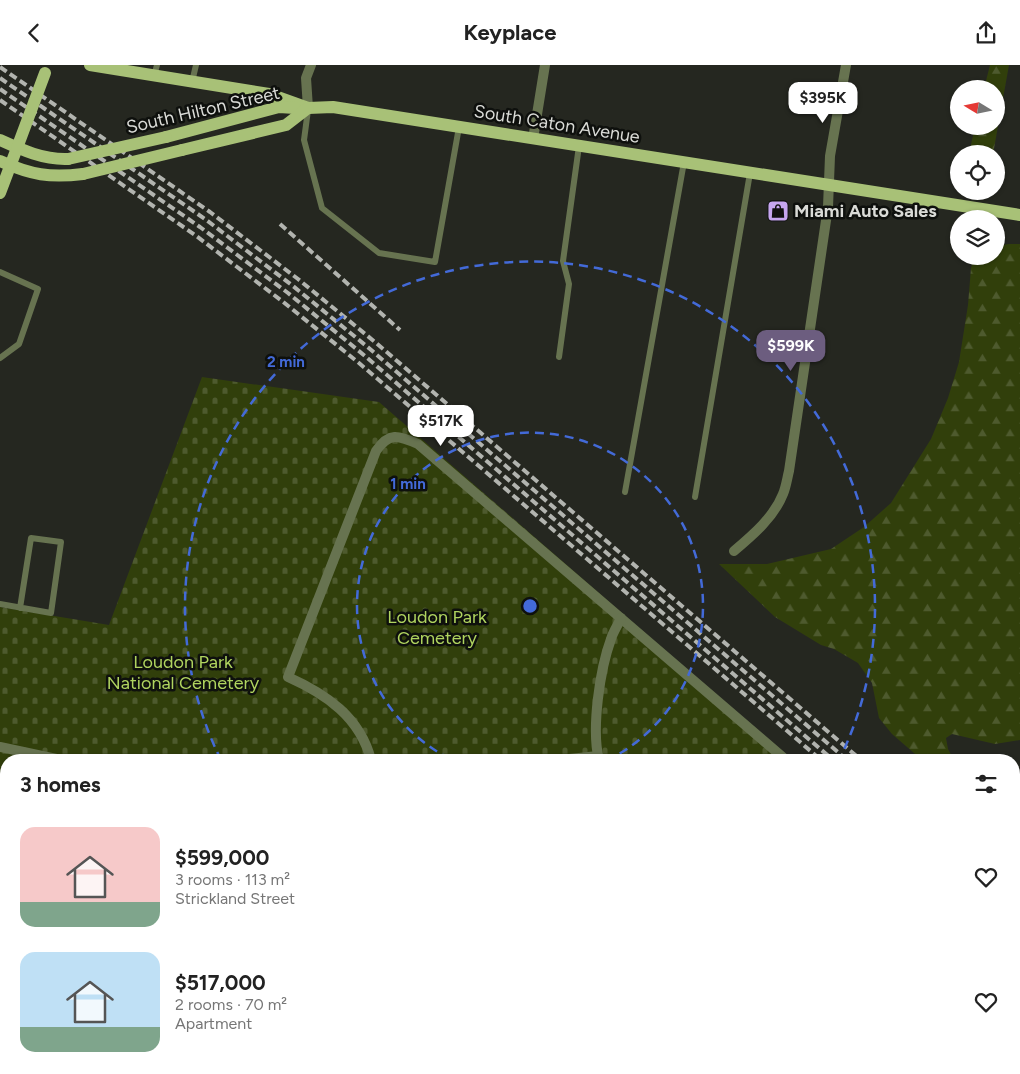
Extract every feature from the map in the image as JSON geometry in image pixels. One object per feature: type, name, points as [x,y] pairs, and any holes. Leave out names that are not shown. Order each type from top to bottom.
[{"type":"main road","name":"South Caton Avenue","points":[[90,65],[156,70],[192,82],[269,94],[308,108],[333,107],[1020,215]]},
{"type":"main road","points":[[0,193],[5,163],[17,148],[46,69]]},
{"type":"main road","name":"South Hilton Street","points":[[0,140],[17,148],[50,158],[68,159],[166,137],[278,107],[308,108]]},
{"type":"main road","name":"South Hilton Street","points":[[5,163],[41,175],[59,177],[83,174],[286,125],[308,108]]},
{"type":"street","points":[[308,108],[306,78],[311,65]]},
{"type":"street","points":[[533,139],[545,65]]},
{"type":"street","points":[[734,551],[765,521],[776,508],[784,493],[789,471],[828,207],[830,156],[846,65]]},
{"type":"street","points":[[369,754],[361,734],[350,718],[337,705],[306,685],[288,677],[376,451],[382,442],[390,437],[398,436],[418,443],[779,754]]},
{"type":"street","points":[[598,754],[596,730],[605,657],[611,638],[621,618]]},
{"type":"street","points":[[0,747],[33,754]]},
{"type":"lane","points":[[192,82],[196,65]]},
{"type":"lane","points":[[308,108],[304,140],[322,208],[379,253],[435,263],[460,127]]},
{"type":"lane","points":[[559,357],[569,284],[563,261],[579,146]]},
{"type":"lane","points":[[625,492],[684,162]]},
{"type":"lane","points":[[695,497],[750,173]]},
{"type":"lane","points":[[0,272],[38,289],[19,344],[0,358]]},
{"type":"lane","points":[[0,605],[51,613],[61,543],[30,538],[20,608]]},
{"type":"green space","points":[[990,65],[1009,65],[1005,87],[1005,80],[986,80]]},
{"type":"green space","points":[[973,135],[996,135],[995,145],[971,145]]},
{"type":"green space","points":[[1020,244],[1020,740],[995,744],[952,734],[946,738],[951,754],[915,754],[892,734],[879,718],[872,683],[858,663],[834,649],[821,645],[775,617],[719,564],[767,564],[831,549],[864,527],[891,503],[931,439],[948,398],[959,362],[968,305],[972,265],[1005,265],[1005,245]]},
{"type":"green space","name":"Loudon Park Cemetery","points":[[202,377],[379,402],[784,754],[0,754],[0,607],[109,625]]},
{"type":"railway","points":[[0,67],[210,212],[298,279],[375,342],[854,754]]},
{"type":"railway","points":[[0,78],[205,219],[293,286],[370,349],[840,754]]},
{"type":"railway","points":[[0,89],[200,227],[288,293],[365,356],[826,754]]},
{"type":"railway","points":[[0,100],[195,235],[282,301],[359,363],[814,754]]},
{"type":"railway","points":[[280,224],[400,330]]},
{"type":"place","name":"Miami Auto Sales","points":[[778,211]]},
{"type":"park label","name":"Loudon Park National Cemetery","points":[[183,672]]}]
